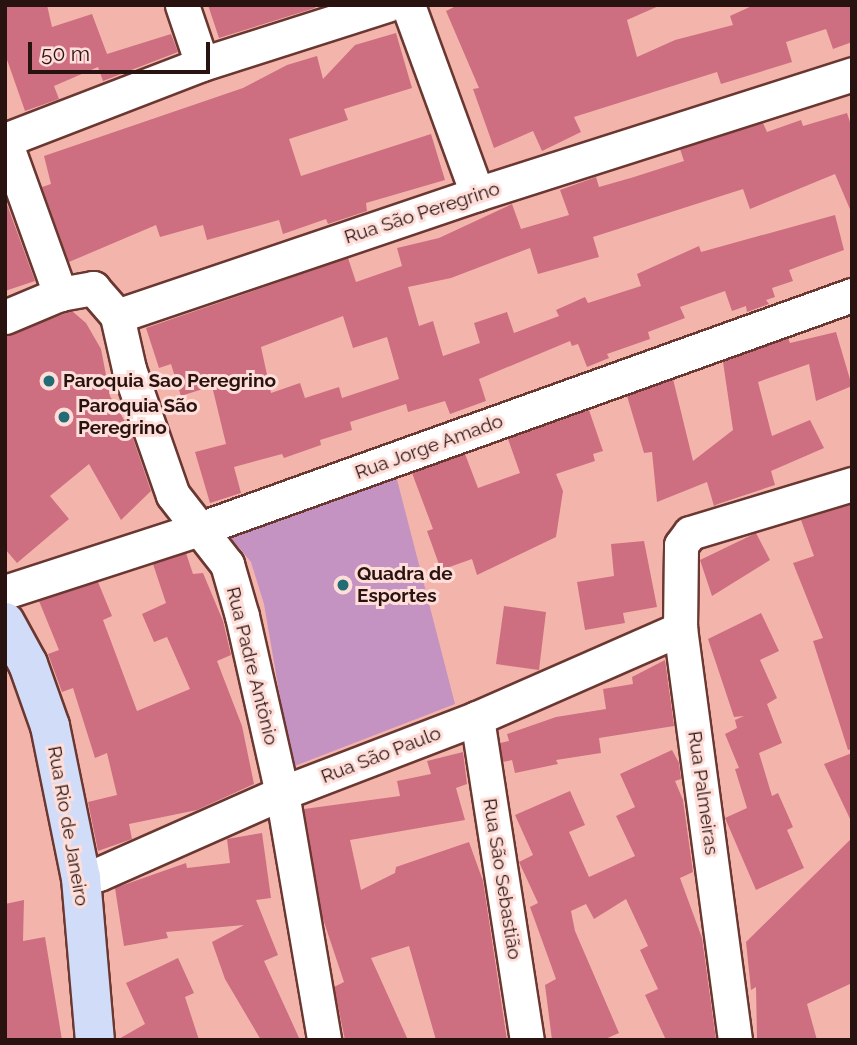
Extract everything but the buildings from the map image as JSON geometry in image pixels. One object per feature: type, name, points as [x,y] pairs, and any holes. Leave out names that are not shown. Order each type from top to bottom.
[{"type":"main road","name":"Rua Rio de Janeiro","points":[[5,622],[28,664],[50,726],[81,878],[95,1040]]},
{"type":"street","points":[[182,5],[202,64]]},
{"type":"street","points":[[60,295],[5,140],[202,64],[387,5]]},
{"type":"street","points":[[408,5],[477,194]]},
{"type":"street","name":"Rua São Peregrino","points":[[117,316],[477,194],[852,74]]},
{"type":"street","points":[[5,317],[60,295],[93,288],[117,316]]},
{"type":"street","name":"Rua Jorge Amado","points":[[5,593],[202,528],[852,295]]},
{"type":"street","name":"Rua Padre Antônio","points":[[117,316],[129,369],[173,495],[202,528],[230,577],[282,793],[324,1040]]},
{"type":"street","name":"Rua Palmeiras","points":[[735,1040],[680,629],[681,545],[690,533],[852,484]]},
{"type":"street","name":"Rua São Paulo","points":[[81,878],[99,874],[282,793],[477,719],[680,629]]},
{"type":"street","name":"Rua São Sebastião","points":[[477,719],[527,1040]]},
{"type":"shaded area","points":[[394,468],[455,704],[292,767],[264,604],[251,562],[222,527]]},
{"type":"place","name":"Paroquia Sao Peregrino","points":[[49,381]]},
{"type":"place","name":"Paroquia São Peregrino","points":[[64,417]]},
{"type":"place","name":"Quadra de Esportes","points":[[343,585]]}]
